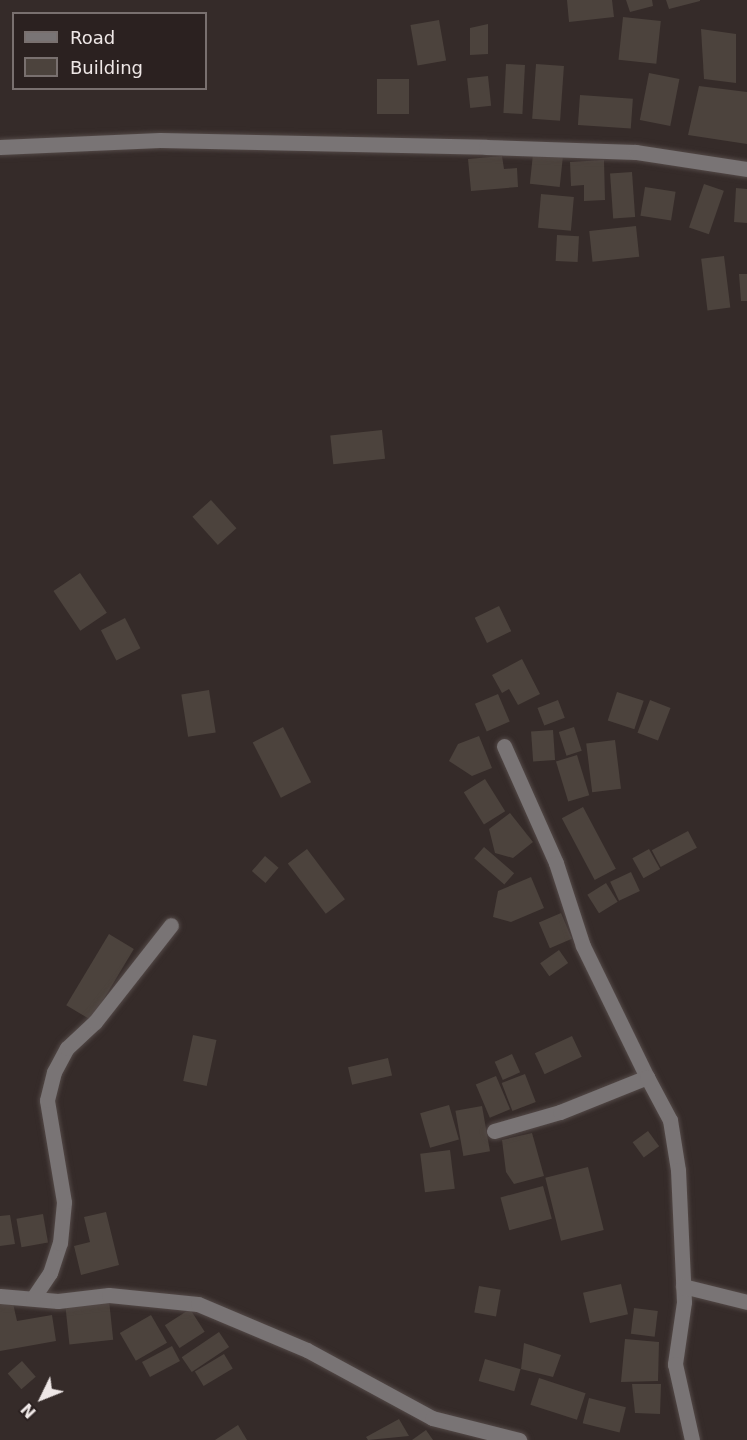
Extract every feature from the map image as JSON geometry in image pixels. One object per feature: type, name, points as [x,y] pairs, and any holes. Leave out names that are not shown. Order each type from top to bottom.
[{"type":"street","points":[[0,147],[160,140],[498,147],[636,152],[747,169]]},
{"type":"street","points":[[504,746],[556,863],[583,946],[670,1119],[683,1286],[675,1364],[692,1440]]},
{"type":"street","points":[[33,1298],[50,1273],[62,1223],[64,1202],[47,1100],[54,1072],[67,1048],[95,1022],[171,925]]},
{"type":"street","points":[[494,1131],[560,1112],[647,1077]]},
{"type":"street","points":[[683,1286],[747,1302]]},
{"type":"street","points":[[0,1296],[33,1298],[109,1295],[198,1304],[307,1350],[432,1418],[519,1440]]},
{"type":"building","points":[[567,0],[612,0],[614,17],[569,22]]},
{"type":"building","points":[[626,0],[652,0],[653,6],[630,12]]},
{"type":"building","points":[[666,0],[700,0],[700,1],[669,9]]},
{"type":"building","points":[[623,17],[661,21],[656,64],[619,60]]},
{"type":"building","points":[[439,20],[446,60],[418,65],[410,25]]},
{"type":"building","points":[[488,24],[488,54],[470,55],[470,28]]},
{"type":"building","points":[[701,29],[736,34],[736,83],[704,79]]},
{"type":"building","points":[[506,64],[525,65],[522,114],[503,113]]},
{"type":"building","points":[[536,64],[564,66],[560,121],[532,119]]},
{"type":"building","points":[[649,73],[679,79],[670,126],[640,120]]},
{"type":"building","points":[[488,76],[491,106],[470,108],[467,78]]},
{"type":"building","points":[[377,79],[409,79],[409,114],[377,114]]},
{"type":"building","points":[[699,86],[747,92],[747,144],[688,135]]},
{"type":"building","points":[[580,95],[633,99],[631,129],[578,125]]},
{"type":"building","points":[[533,154],[563,157],[560,187],[530,184]]},
{"type":"building","points":[[502,156],[504,169],[517,168],[518,187],[471,191],[468,159]]},
{"type":"building","points":[[604,160],[605,200],[584,201],[584,185],[571,186],[570,162]]},
{"type":"building","points":[[632,172],[635,217],[613,218],[610,174]]},
{"type":"building","points":[[704,184],[724,191],[709,234],[689,227]]},
{"type":"building","points":[[645,187],[676,192],[671,220],[640,216]]},
{"type":"building","points":[[736,188],[747,189],[747,223],[734,222]]},
{"type":"building","points":[[541,194],[574,197],[571,231],[538,228]]},
{"type":"building","points":[[636,226],[639,257],[592,262],[589,231]]},
{"type":"building","points":[[557,235],[579,236],[578,262],[556,261]]},
{"type":"building","points":[[724,256],[730,308],[708,310],[701,259]]},
{"type":"building","points":[[739,274],[747,274],[747,301],[741,301]]},
{"type":"building","points":[[382,430],[385,459],[333,464],[330,435]]},
{"type":"building","points":[[211,500],[236,528],[218,545],[192,517]]},
{"type":"building","points":[[80,573],[107,613],[80,631],[53,591]]},
{"type":"building","points":[[499,606],[511,631],[487,643],[475,618]]},
{"type":"building","points":[[125,618],[140,648],[116,661],[101,630]]},
{"type":"building","points":[[522,659],[540,694],[518,705],[509,689],[502,693],[492,675]]},
{"type":"building","points":[[209,690],[216,732],[188,737],[181,694]]},
{"type":"building","points":[[617,692],[644,701],[634,729],[608,721]]},
{"type":"building","points":[[498,694],[510,722],[487,731],[475,704]]},
{"type":"building","points":[[558,700],[565,718],[544,726],[537,708]]},
{"type":"building","points":[[650,700],[671,708],[658,741],[637,733]]},
{"type":"building","points":[[283,727],[311,782],[281,798],[253,742]]},
{"type":"building","points":[[574,727],[582,751],[567,756],[559,732]]},
{"type":"building","points":[[553,730],[555,760],[533,761],[531,732]]},
{"type":"building","points":[[479,736],[492,768],[472,776],[449,761],[458,744]]},
{"type":"building","points":[[615,740],[621,789],[592,792],[586,744]]},
{"type":"building","points":[[577,755],[589,795],[568,802],[556,761]]},
{"type":"building","points":[[485,779],[505,811],[484,824],[464,792]]},
{"type":"building","points":[[583,807],[616,869],[595,880],[562,818]]},
{"type":"building","points":[[510,813],[533,842],[513,858],[495,853],[489,829]]},
{"type":"building","points":[[688,831],[697,848],[661,867],[652,850]]},
{"type":"building","points":[[484,847],[514,873],[504,885],[474,858]]},
{"type":"building","points":[[307,849],[345,899],[326,914],[288,863]]},
{"type":"building","points":[[649,849],[660,869],[644,878],[632,858]]},
{"type":"building","points":[[265,856],[279,868],[265,883],[252,871]]},
{"type":"building","points":[[631,872],[640,891],[619,901],[610,882]]},
{"type":"building","points":[[531,877],[544,908],[511,922],[493,917],[498,891]]},
{"type":"building","points":[[606,883],[618,902],[599,913],[587,895]]},
{"type":"building","points":[[561,913],[572,939],[550,948],[539,922]]},
{"type":"building","points":[[109,934],[134,949],[91,1020],[66,1005]]},
{"type":"building","points":[[559,950],[568,963],[549,976],[540,963]]},
{"type":"building","points":[[193,1035],[216,1040],[207,1086],[183,1081]]},
{"type":"building","points":[[572,1036],[582,1057],[545,1074],[535,1053]]},
{"type":"building","points":[[512,1054],[520,1072],[503,1080],[495,1062]]},
{"type":"building","points":[[388,1058],[392,1076],[352,1085],[348,1067]]},
{"type":"building","points":[[525,1074],[536,1102],[512,1111],[502,1083]]},
{"type":"building","points":[[496,1076],[510,1109],[490,1118],[476,1085]]},
{"type":"building","points":[[449,1105],[459,1140],[430,1148],[420,1113]]},
{"type":"building","points":[[482,1106],[490,1151],[463,1156],[455,1111]]},
{"type":"building","points":[[648,1131],[659,1146],[644,1158],[633,1142]]},
{"type":"building","points":[[532,1133],[544,1176],[514,1184],[506,1172],[502,1140]]},
{"type":"building","points":[[450,1150],[455,1189],[425,1192],[420,1154]]},
{"type":"building","points":[[588,1167],[604,1230],[561,1241],[545,1178]]},
{"type":"building","points":[[543,1186],[552,1219],[509,1230],[500,1197]]},
{"type":"building","points":[[106,1212],[119,1265],[81,1275],[74,1246],[90,1242],[84,1217]]},
{"type":"building","points":[[43,1214],[48,1243],[21,1247],[16,1219]]},
{"type":"building","points":[[10,1215],[15,1244],[0,1246],[0,1216]]},
{"type":"building","points":[[621,1284],[628,1314],[590,1323],[583,1293]]},
{"type":"building","points":[[479,1286],[501,1290],[496,1316],[474,1313]]},
{"type":"building","points":[[12,1299],[17,1321],[52,1315],[56,1341],[0,1351],[0,1301]]},
{"type":"building","points":[[109,1300],[113,1340],[69,1344],[65,1305]]},
{"type":"building","points":[[634,1308],[658,1311],[655,1337],[631,1334]]},
{"type":"building","points":[[190,1309],[205,1332],[180,1348],[165,1325]]},
{"type":"building","points":[[151,1315],[167,1343],[136,1361],[120,1333]]},
{"type":"building","points":[[219,1332],[229,1347],[192,1372],[182,1357]]},
{"type":"building","points":[[625,1339],[659,1342],[658,1381],[621,1382]]},
{"type":"building","points":[[524,1343],[561,1355],[553,1377],[521,1369]]},
{"type":"building","points":[[172,1346],[180,1361],[150,1377],[142,1362]]},
{"type":"building","points":[[224,1354],[233,1369],[204,1386],[195,1372]]},
{"type":"building","points":[[485,1359],[521,1369],[514,1391],[479,1381]]},
{"type":"building","points":[[22,1361],[36,1377],[21,1389],[8,1373]]},
{"type":"building","points":[[539,1378],[586,1393],[577,1420],[530,1405]]},
{"type":"building","points":[[632,1384],[661,1384],[660,1414],[635,1413]]},
{"type":"building","points":[[589,1398],[626,1407],[620,1432],[583,1423]]},
{"type":"building","points":[[399,1419],[409,1436],[368,1440],[366,1437]]},
{"type":"building","points":[[238,1425],[247,1440],[215,1440]]},
{"type":"building","points":[[426,1430],[433,1440],[412,1440]]}]
